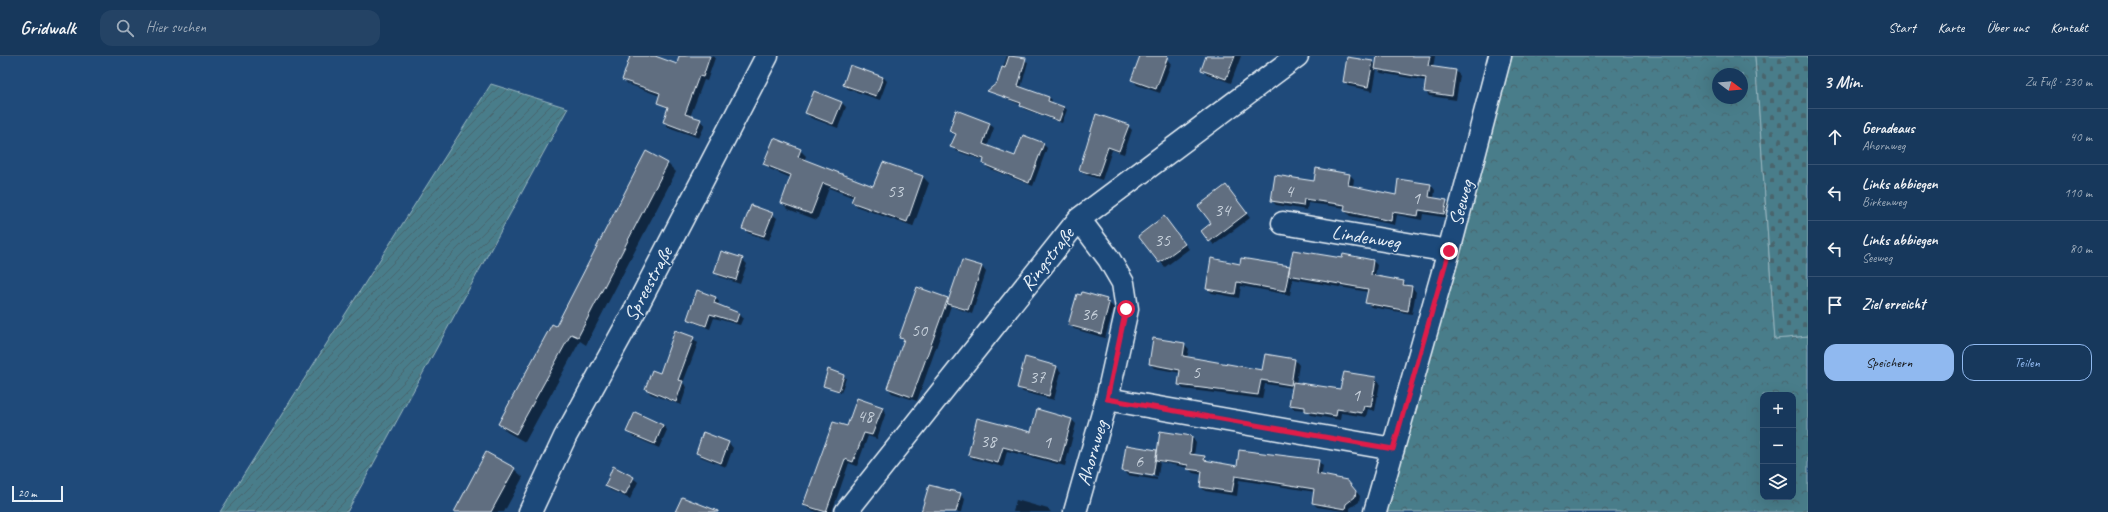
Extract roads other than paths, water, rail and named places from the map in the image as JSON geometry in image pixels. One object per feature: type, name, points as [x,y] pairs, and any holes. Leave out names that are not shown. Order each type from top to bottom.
[{"type":"street","name":"Spreestraße","points":[[530,512],[565,437],[639,303],[767,56]]},
{"type":"street","name":"Ringstraße","points":[[846,512],[1079,218],[1297,56]]},
{"type":"street","name":"Seeweg","points":[[1375,512],[1449,251],[1500,56]]},
{"type":"street","name":"Ahornweg","points":[[1076,512],[1107,399],[1126,309],[1123,283],[1109,259],[1079,218]]},
{"type":"street","name":"Lindenweg","points":[[1283,223],[1449,251]]},
{"type":"street","points":[[1107,399],[1393,449]]}]
